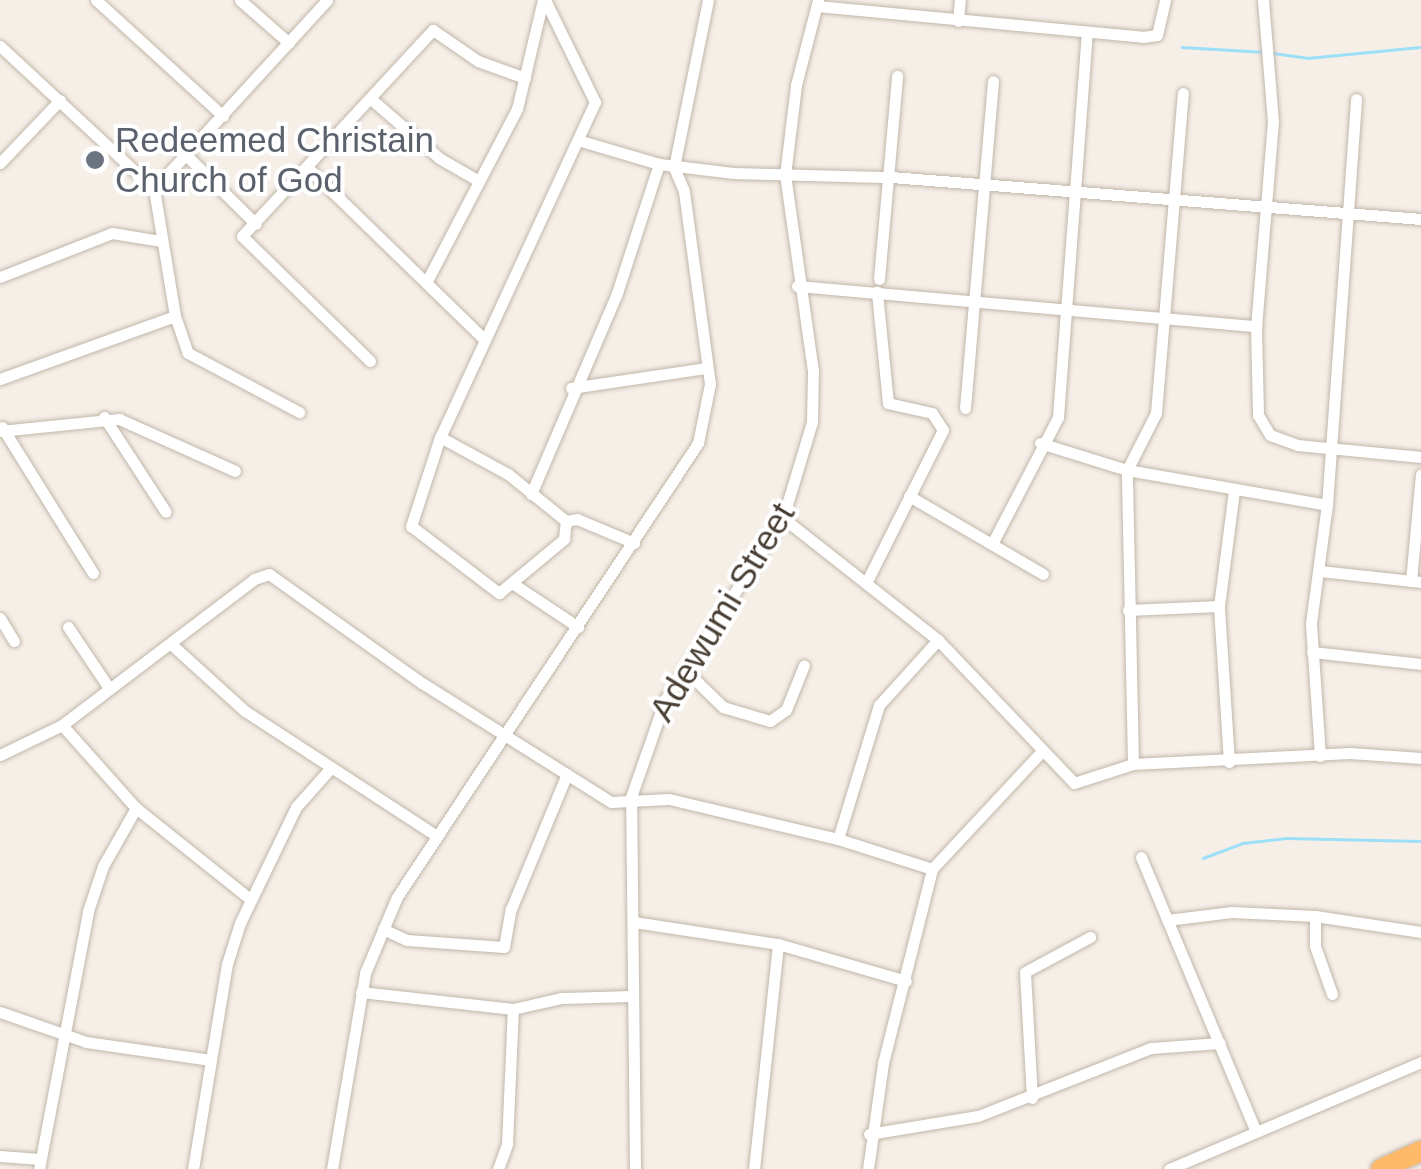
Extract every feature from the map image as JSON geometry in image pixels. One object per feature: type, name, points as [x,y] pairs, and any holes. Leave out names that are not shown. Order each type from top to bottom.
[{"type":"highway","points":[[1382,1169],[1421,1151]]},
{"type":"street","points":[[96,0],[223,116]]},
{"type":"street","points":[[240,0],[289,43]]},
{"type":"street","points":[[154,188],[327,0]]},
{"type":"street","points":[[428,279],[517,109],[544,0]]},
{"type":"street","points":[[544,0],[562,44],[595,91],[581,140],[440,437],[411,526],[498,594],[515,585],[564,539],[566,521]]},
{"type":"street","points":[[332,1169],[361,992],[384,929],[434,834],[508,736],[698,443],[707,414],[707,368],[684,191],[674,167],[708,0]]},
{"type":"street","points":[[958,21],[960,0]]},
{"type":"street","points":[[818,3],[958,21],[1157,35],[1166,0]]},
{"type":"street","points":[[1262,0],[1274,121],[1256,326],[1255,401],[1270,436],[1327,450],[1421,457]]},
{"type":"street","name":"Adewumi Street","points":[[635,1169],[631,797],[653,725],[783,518],[798,479],[814,396],[785,176],[796,85],[818,3]]},
{"type":"street","points":[[370,360],[247,246],[242,236],[434,30],[478,62],[525,78]]},
{"type":"street","points":[[993,542],[1040,443],[1052,438],[1058,417],[1080,194],[1087,32]]},
{"type":"street","points":[[0,46],[154,188],[175,316],[196,361],[299,412]]},
{"type":"street","points":[[866,583],[943,430],[932,413],[888,403],[878,285],[891,177],[897,76]]},
{"type":"street","points":[[965,408],[993,81]]},
{"type":"street","points":[[1134,764],[1127,470],[1156,413],[1177,202],[1183,93]]},
{"type":"street","points":[[371,99],[439,158],[479,181]]},
{"type":"street","points":[[1320,756],[1312,652],[1327,505],[1327,450],[1356,99]]},
{"type":"street","points":[[0,163],[60,100]]},
{"type":"street","points":[[581,140],[674,167],[785,176],[891,177],[1267,210],[1421,219]]},
{"type":"street","points":[[186,155],[256,224]]},
{"type":"street","points":[[531,494],[572,388],[618,292],[659,164]]},
{"type":"street","points":[[308,169],[428,279],[485,340]]},
{"type":"street","points":[[0,276],[112,233],[161,241]]},
{"type":"street","points":[[797,286],[878,285],[975,303],[1068,312],[1163,315],[1256,326]]},
{"type":"street","points":[[0,379],[175,316]]},
{"type":"street","points":[[572,388],[707,368]]},
{"type":"street","points":[[104,417],[166,512]]},
{"type":"street","points":[[93,574],[1,428],[104,417],[235,471]]},
{"type":"street","points":[[440,437],[531,494],[566,521],[577,519],[634,543]]},
{"type":"street","points":[[1040,443],[1127,470],[1327,505]]},
{"type":"street","points":[[1320,571],[1416,582],[1421,474]]},
{"type":"street","points":[[1229,762],[1219,606],[1234,491]]},
{"type":"street","points":[[908,496],[1043,574]]},
{"type":"street","points":[[783,518],[938,640],[1074,784],[1134,764],[1320,756],[1421,758]]},
{"type":"street","points":[[0,755],[62,725],[269,574],[611,802],[620,805],[631,797],[669,799],[838,839],[932,869]]},
{"type":"street","points":[[515,585],[578,627]]},
{"type":"street","points":[[1128,610],[1219,606]]},
{"type":"street","points":[[0,618],[14,641]]},
{"type":"street","points":[[68,627],[109,688]]},
{"type":"street","points":[[838,839],[879,705],[938,640]]},
{"type":"street","points":[[171,644],[245,711],[328,770],[434,834]]},
{"type":"street","points":[[1312,652],[1421,664]]},
{"type":"street","points":[[686,671],[723,707],[770,720],[786,710],[804,666]]},
{"type":"street","points":[[62,725],[136,808],[229,876],[250,899]]},
{"type":"street","points":[[868,1169],[869,1134],[932,869],[1042,750]]},
{"type":"street","points":[[192,1169],[227,964],[250,899],[296,807],[328,770]]},
{"type":"street","points":[[384,929],[407,940],[504,947],[511,909],[566,774]]},
{"type":"street","points":[[0,1156],[40,1164],[96,882],[136,808]]},
{"type":"street","points":[[1142,857],[1256,1132]]},
{"type":"street","points":[[1167,920],[1232,912],[1315,916],[1421,932]]},
{"type":"street","points":[[1315,916],[1315,946],[1332,994]]},
{"type":"street","points":[[634,922],[778,944],[906,980]]},
{"type":"street","points":[[1032,1098],[1025,972],[1090,937]]},
{"type":"street","points":[[754,1169],[778,944]]},
{"type":"street","points":[[361,992],[513,1008],[562,998],[633,996]]},
{"type":"street","points":[[498,1169],[507,1144],[513,1008]]},
{"type":"street","points":[[0,1012],[66,1034],[211,1060]]},
{"type":"street","points":[[869,1134],[978,1116],[1032,1098],[1151,1048],[1220,1043]]},
{"type":"street","points":[[1169,1169],[1421,1062]]},
{"type":"waterway","points":[[1182,47],[1265,52]]},
{"type":"waterway","points":[[1273,53],[1307,58],[1421,47]]},
{"type":"waterway","points":[[1203,858],[1243,843],[1286,838],[1421,841]]},
{"type":"place","name":"Redeemed Christain Church of God","points":[[95,160]]}]
